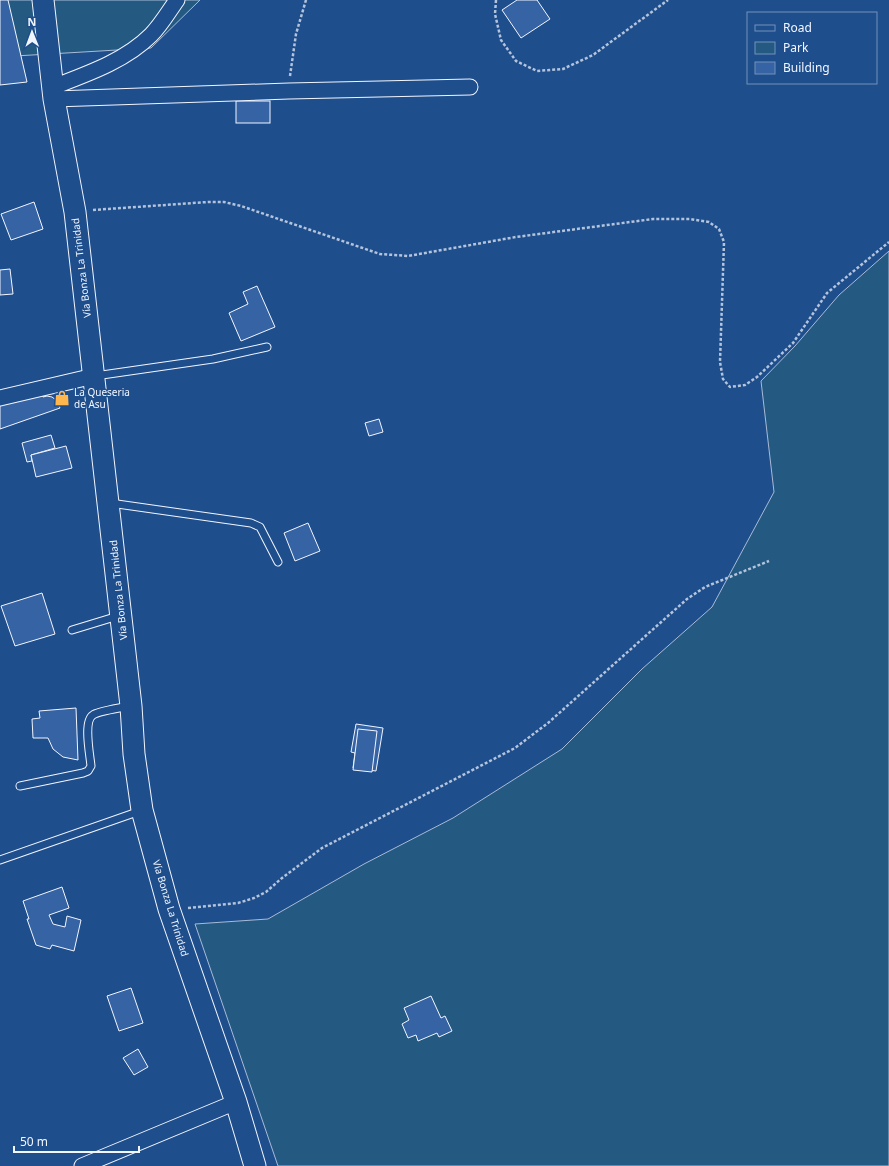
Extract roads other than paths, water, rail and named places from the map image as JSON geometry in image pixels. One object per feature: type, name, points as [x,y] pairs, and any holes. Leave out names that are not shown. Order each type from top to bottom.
[{"type":"street","name":"Vía Bonza La Trinidad","points":[[43,0],[54,93],[75,212],[131,706],[134,754],[142,810],[169,909],[236,1102],[255,1166]]},
{"type":"street","points":[[54,93],[121,58],[151,35],[177,0]]},
{"type":"street","points":[[54,93],[289,91],[470,87]]},
{"type":"street","points":[[0,398],[94,376]]},
{"type":"street","points":[[82,1166],[236,1102]]},
{"type":"lane","points":[[94,376],[213,359],[266,347]]},
{"type":"lane","points":[[108,503],[251,523],[260,527],[278,562]]},
{"type":"lane","points":[[72,630],[121,615]]},
{"type":"lane","points":[[20,786],[88,771],[91,766],[88,725],[89,718],[94,714],[131,706]]},
{"type":"lane","points":[[0,860],[142,810]]},
{"type":"place","name":"La Queseria de Asu","points":[[62,398]]}]
